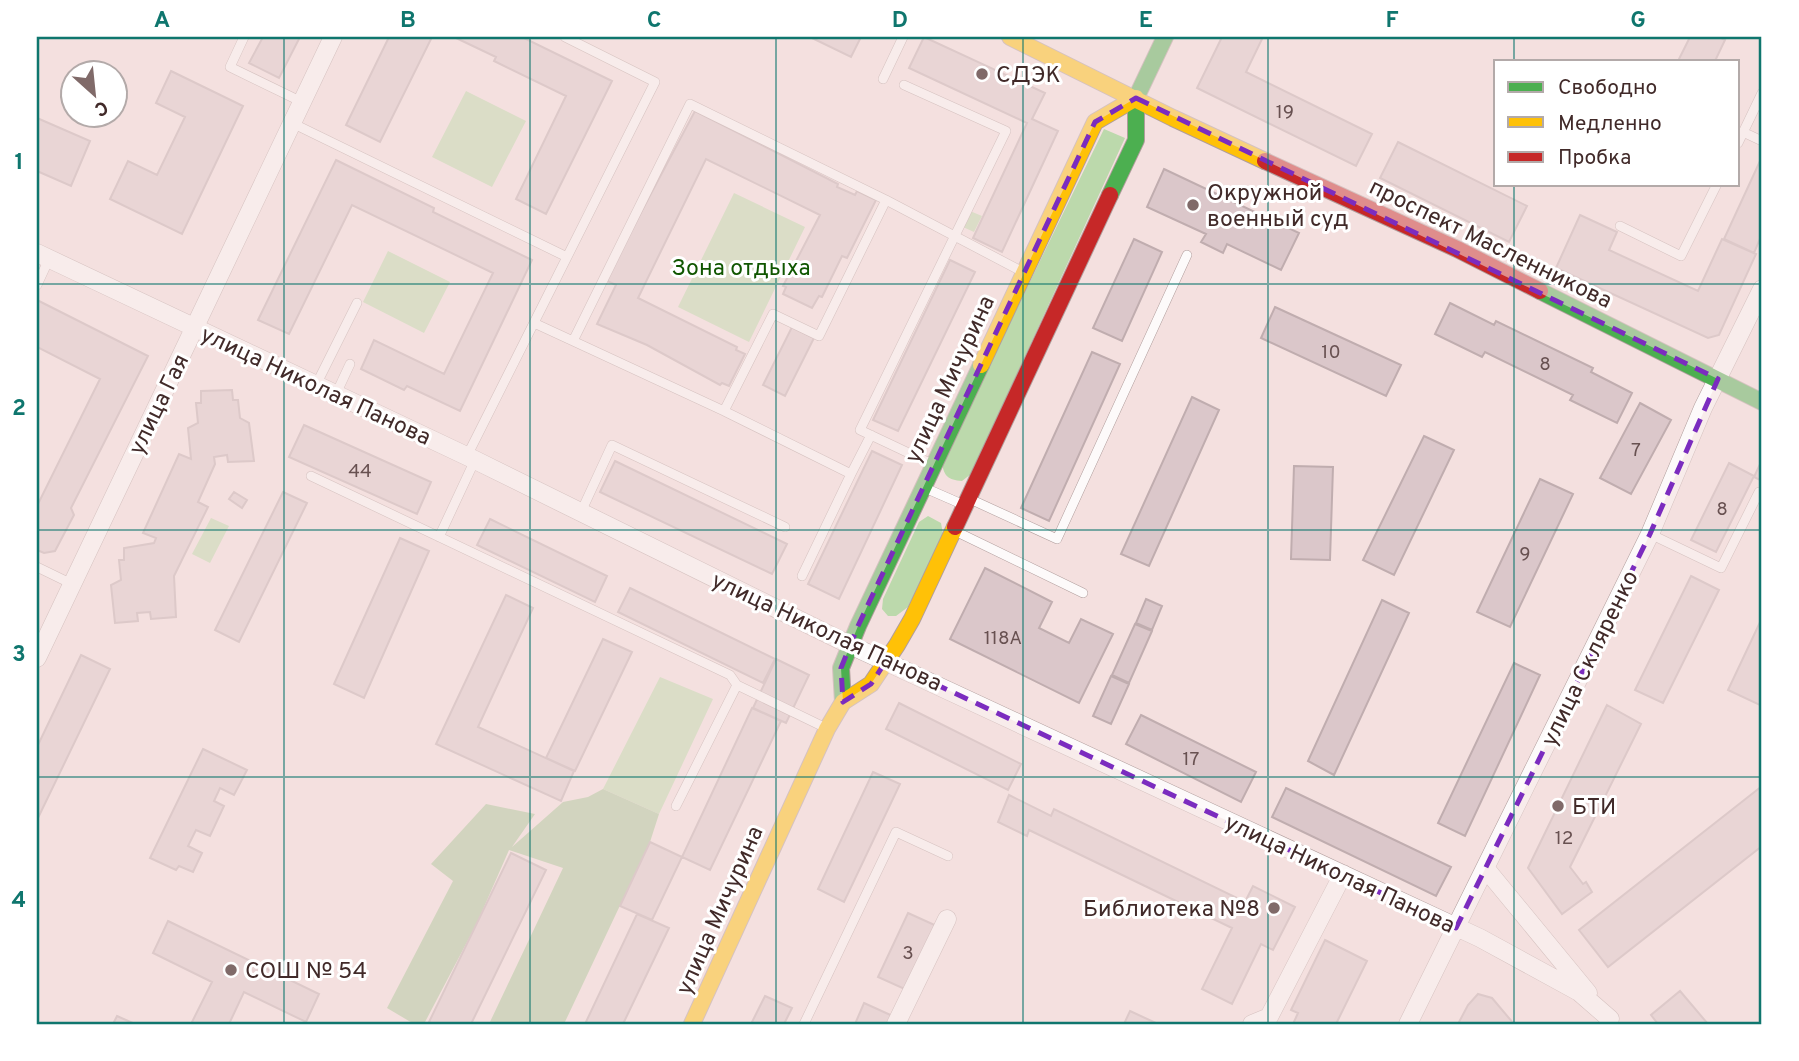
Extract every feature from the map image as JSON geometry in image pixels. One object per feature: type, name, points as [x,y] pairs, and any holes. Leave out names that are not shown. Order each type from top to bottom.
[{"type":"main road","name":"проспект Масленникова","points":[[1010,37],[1173,118],[1457,249],[1762,402]]},
{"type":"main road","name":"улица Мичурина","points":[[692,1024],[827,729],[843,702],[871,684],[912,619],[1136,140],[1136,98],[1165,37]]},
{"type":"main road","name":"улица Мичурина","points":[[843,702],[841,668],[850,645],[1095,122],[1136,98]]},
{"type":"street","name":"улица Гая","points":[[37,658],[333,37]]},
{"type":"street","name":"улица Николая Панова","points":[[43,256],[471,458],[850,645],[1456,928],[1579,992],[1612,1022]]},
{"type":"street","name":"улица Скляренко","points":[[1408,1024],[1650,534],[1703,408],[1762,289]]},
{"type":"street","name":"улица Николая Панова","points":[[1486,869],[1612,1022]]},
{"type":"street","points":[[1263,1022],[1343,874]]},
{"type":"street","points":[[896,1024],[947,919]]},
{"type":"lane","points":[[244,37],[230,67],[302,102]]},
{"type":"lane","points":[[439,537],[471,458],[534,323],[655,82],[565,37]]},
{"type":"lane","points":[[883,79],[903,37]]},
{"type":"lane","points":[[904,85],[1006,131],[860,430],[934,465]]},
{"type":"lane","points":[[1740,139],[1762,93]]},
{"type":"lane","points":[[573,341],[690,104],[886,200],[1024,272]]},
{"type":"lane","points":[[292,123],[567,257]]},
{"type":"lane","points":[[1743,132],[1762,142]]},
{"type":"lane","points":[[1620,226],[1681,256],[1716,186]]},
{"type":"lane","points":[[723,411],[773,314],[819,336],[886,200]]},
{"type":"lane","points":[[924,487],[1057,539],[1187,255]]},
{"type":"lane","points":[[37,285],[43,256]]},
{"type":"lane","points":[[316,384],[357,303]]},
{"type":"lane","points":[[534,323],[852,474]]},
{"type":"lane","points":[[336,394],[350,364]]},
{"type":"lane","points":[[802,576],[871,435]]},
{"type":"lane","points":[[581,512],[612,444],[785,527]]},
{"type":"lane","points":[[312,476],[730,675],[737,685],[827,729]]},
{"type":"lane","points":[[1650,534],[1721,568],[1759,492],[1762,494]]},
{"type":"lane","points":[[954,530],[1083,593]]},
{"type":"lane","points":[[37,567],[72,584]]},
{"type":"lane","points":[[676,806],[737,685]]},
{"type":"lane","points":[[804,1024],[896,832],[948,856]]},
{"type":"highlighted area","points":[[1136,98],[1718,379],[1650,534],[1456,928],[886,661],[871,684],[843,702],[841,668],[858,626],[1095,122]]},
{"type":"green space","points":[[466,91],[526,121],[492,187],[432,157]]},
{"type":"green space","points":[[1104,129],[1125,138],[971,474],[962,481],[953,480],[944,471],[942,463]]},
{"type":"green space","name":"Зона отдыха","points":[[734,193],[805,227],[749,342],[678,307]]},
{"type":"green space","points":[[970,211],[982,216],[974,232],[963,227]]},
{"type":"green space","points":[[388,251],[450,282],[424,333],[363,302]]},
{"type":"green space","points":[[928,516],[941,523],[943,534],[908,607],[896,616],[888,616],[882,609],[883,599],[919,522]]},
{"type":"green space","points":[[211,518],[229,526],[210,563],[192,554]]},
{"type":"green space","points":[[660,677],[713,699],[659,814],[603,789]]},
{"type":"green space","points":[[603,789],[659,814],[650,842],[564,1024],[489,1024],[563,868],[509,850],[477,923],[424,1024],[414,1024],[387,1008],[453,881],[431,864],[486,804],[535,814],[512,847],[563,802],[588,797]]},
{"type":"building","points":[[263,37],[300,37],[279,78],[249,63]]},
{"type":"building","points":[[389,37],[432,37],[380,142],[346,125]]},
{"type":"building","points":[[454,37],[522,37],[612,81],[546,214],[516,199],[566,96],[494,61],[496,57]]},
{"type":"building","points":[[810,37],[861,37],[851,57]]},
{"type":"building","points":[[924,37],[1045,93],[1032,119],[1058,131],[1002,252],[973,238],[1027,123],[909,68]]},
{"type":"building","points":[[1222,37],[1263,37],[1246,72],[1372,134],[1356,166],[1197,88]]},
{"type":"building","points":[[1690,37],[1719,37],[1725,40],[1715,60],[1678,60]]},
{"type":"building","points":[[171,71],[243,106],[182,234],[110,199],[128,161],[157,175],[185,117],[156,103]]},
{"type":"building","points":[[695,111],[838,184],[837,187],[855,195],[857,191],[876,200],[847,258],[842,256],[822,297],[819,296],[812,308],[783,294],[786,287],[783,286],[820,215],[706,159],[638,298],[737,347],[736,350],[745,354],[729,386],[722,383],[720,385],[647,345],[597,324],[616,285],[605,280]]},
{"type":"building","points":[[37,118],[90,141],[71,186],[37,171]]},
{"type":"building","points":[[1398,142],[1527,206],[1509,242],[1380,178]]},
{"type":"building","points":[[336,160],[434,208],[433,212],[532,260],[460,411],[407,386],[404,390],[361,369],[374,340],[444,374],[493,273],[352,205],[289,334],[258,320]]},
{"type":"building","points":[[1760,161],[1762,234],[1754,253],[1724,239]]},
{"type":"building","points":[[1164,169],[1299,233],[1281,270],[1227,244],[1223,253],[1201,242],[1206,234],[1147,207]]},
{"type":"building","points":[[1580,215],[1617,232],[1609,250],[1698,291],[1722,239],[1756,254],[1719,335],[1708,338],[1556,268]]},
{"type":"building","points":[[1134,239],[1162,252],[1122,341],[1093,328]]},
{"type":"building","points":[[950,260],[975,272],[898,431],[873,420]]},
{"type":"building","points":[[37,300],[148,356],[71,508],[74,515],[55,551],[44,553],[37,550],[37,506],[100,379],[37,347]]},
{"type":"building","points":[[1450,303],[1494,325],[1496,321],[1593,368],[1591,372],[1632,393],[1617,423],[1570,400],[1573,395],[1485,352],[1482,357],[1435,334]]},
{"type":"building","points":[[1275,307],[1401,365],[1386,396],[1261,338]]},
{"type":"building","points":[[792,327],[814,338],[785,396],[763,385]]},
{"type":"building","points":[[1092,352],[1120,364],[1049,521],[1021,508]]},
{"type":"building","points":[[232,390],[233,400],[238,400],[240,418],[249,423],[254,461],[228,462],[227,455],[214,457],[215,464],[198,502],[208,507],[174,576],[176,617],[151,619],[150,612],[137,613],[138,621],[115,623],[111,585],[121,580],[119,560],[124,560],[124,548],[154,543],[156,538],[143,533],[179,454],[191,459],[188,428],[198,423],[196,403],[201,403],[201,391]]},
{"type":"building","points":[[1192,397],[1219,410],[1149,566],[1121,554]]},
{"type":"building","points":[[1640,403],[1671,420],[1631,494],[1600,478]]},
{"type":"building","points":[[304,425],[431,482],[417,514],[289,457]]},
{"type":"building","points":[[1424,436],[1454,450],[1394,575],[1363,560]]},
{"type":"building","points":[[872,451],[902,465],[839,599],[808,584]]},
{"type":"building","points":[[1762,460],[1762,481],[1754,477]]},
{"type":"building","points":[[615,461],[787,544],[772,574],[600,492]]},
{"type":"building","points":[[1729,463],[1754,476],[1716,552],[1691,540]]},
{"type":"building","points":[[1294,466],[1333,467],[1330,560],[1291,559]]},
{"type":"building","points":[[1540,479],[1573,494],[1510,627],[1477,612]]},
{"type":"building","points":[[234,492],[247,500],[242,508],[229,499]]},
{"type":"building","points":[[283,492],[307,503],[239,642],[215,630]]},
{"type":"building","points":[[490,519],[607,576],[595,602],[477,545]]},
{"type":"building","points":[[400,538],[429,551],[364,698],[334,684]]},
{"type":"building","points":[[985,568],[1052,602],[1039,628],[1069,643],[1081,619],[1113,634],[1079,703],[950,639]]},
{"type":"building","points":[[1691,576],[1719,590],[1663,703],[1635,690]]},
{"type":"building","points":[[630,588],[775,659],[763,683],[618,612]]},
{"type":"building","points":[[506,595],[533,608],[478,727],[574,771],[561,801],[436,744]]},
{"type":"building","points":[[1146,599],[1162,606],[1152,630],[1136,623]]},
{"type":"building","points":[[1382,600],[1409,613],[1334,775],[1308,761]]},
{"type":"building","points":[[1762,618],[1762,706],[1728,690]]},
{"type":"building","points":[[1135,624],[1152,631],[1129,683],[1112,675]]},
{"type":"building","points":[[603,639],[632,652],[575,771],[546,758]]},
{"type":"building","points":[[81,655],[110,669],[37,820],[37,747]]},
{"type":"building","points":[[776,659],[809,675],[786,723],[753,708]]},
{"type":"building","points":[[1514,663],[1540,675],[1465,836],[1438,823]]},
{"type":"building","points":[[1111,676],[1129,684],[1111,724],[1093,716]]},
{"type":"building","points":[[899,703],[1021,764],[1008,790],[886,729]]},
{"type":"building","points":[[1607,705],[1641,724],[1570,867],[1583,884],[1586,882],[1592,892],[1562,914],[1528,868]]},
{"type":"building","points":[[752,708],[781,721],[710,870],[682,857]]},
{"type":"building","points":[[1141,715],[1256,772],[1241,802],[1126,744]]},
{"type":"building","points":[[203,749],[247,770],[234,795],[220,788],[214,801],[224,806],[210,836],[196,830],[188,846],[202,853],[193,872],[179,866],[176,870],[150,858]]},
{"type":"building","points":[[873,772],[900,784],[844,902],[818,889]]},
{"type":"building","points":[[1762,786],[1762,846],[1608,967],[1579,930]]},
{"type":"building","points":[[1286,788],[1451,867],[1436,896],[1272,817]]},
{"type":"building","points":[[1009,795],[1051,816],[1054,809],[1245,902],[1253,886],[1295,907],[1273,950],[1261,944],[1232,1004],[1202,989],[1232,928],[1029,830],[1027,836],[998,822]]},
{"type":"building","points":[[650,842],[682,857],[652,920],[620,906]]},
{"type":"building","points":[[511,853],[546,870],[471,1024],[429,1022]]},
{"type":"building","points":[[908,913],[939,927],[909,991],[878,977]]},
{"type":"building","points":[[637,914],[669,928],[623,1024],[585,1024]]},
{"type":"building","points":[[168,921],[319,994],[306,1022],[244,992],[229,1024],[191,1024],[212,982],[153,953]]},
{"type":"building","points":[[1325,940],[1367,961],[1336,1024],[1293,1024],[1298,1013],[1291,1010]]},
{"type":"building","points":[[1680,991],[1708,1024],[1658,1024],[1651,1015]]},
{"type":"building","points":[[1478,994],[1492,998],[1514,1024],[1458,1024],[1468,1005]]},
{"type":"building","points":[[765,996],[792,1008],[784,1024],[751,1024]]},
{"type":"building","points":[[864,1003],[895,1017],[892,1024],[855,1024]]},
{"type":"building","points":[[1130,1011],[1158,1024],[1124,1024]]},
{"type":"building","points":[[117,1016],[135,1024],[113,1024]]},
{"type":"traffic: fast","points":[[1110,195],[1136,140],[1136,98],[1165,37]]},
{"type":"traffic: fast","points":[[1540,291],[1762,402]]},
{"type":"traffic: fast","points":[[843,702],[841,668],[858,626],[981,365]]},
{"type":"traffic: slow","points":[[1010,37],[1265,161]]},
{"type":"traffic: slow","points":[[981,365],[1095,122],[1136,98]]},
{"type":"traffic: slow","points":[[692,1024],[827,729],[843,702],[871,684],[897,645],[955,527]]},
{"type":"traffic: jam","points":[[1265,161],[1457,249],[1540,291]]},
{"type":"traffic: jam","points":[[955,527],[1110,195]]},
{"type":"place","name":"СДЭК","points":[[982,74]]},
{"type":"place","name":"Окружной военный суд","points":[[1193,205]]},
{"type":"place","name":"БТИ","points":[[1558,806]]},
{"type":"place","name":"Библиотека №8","points":[[1274,908]]},
{"type":"place","name":"СОШ № 54","points":[[231,970]]}]
